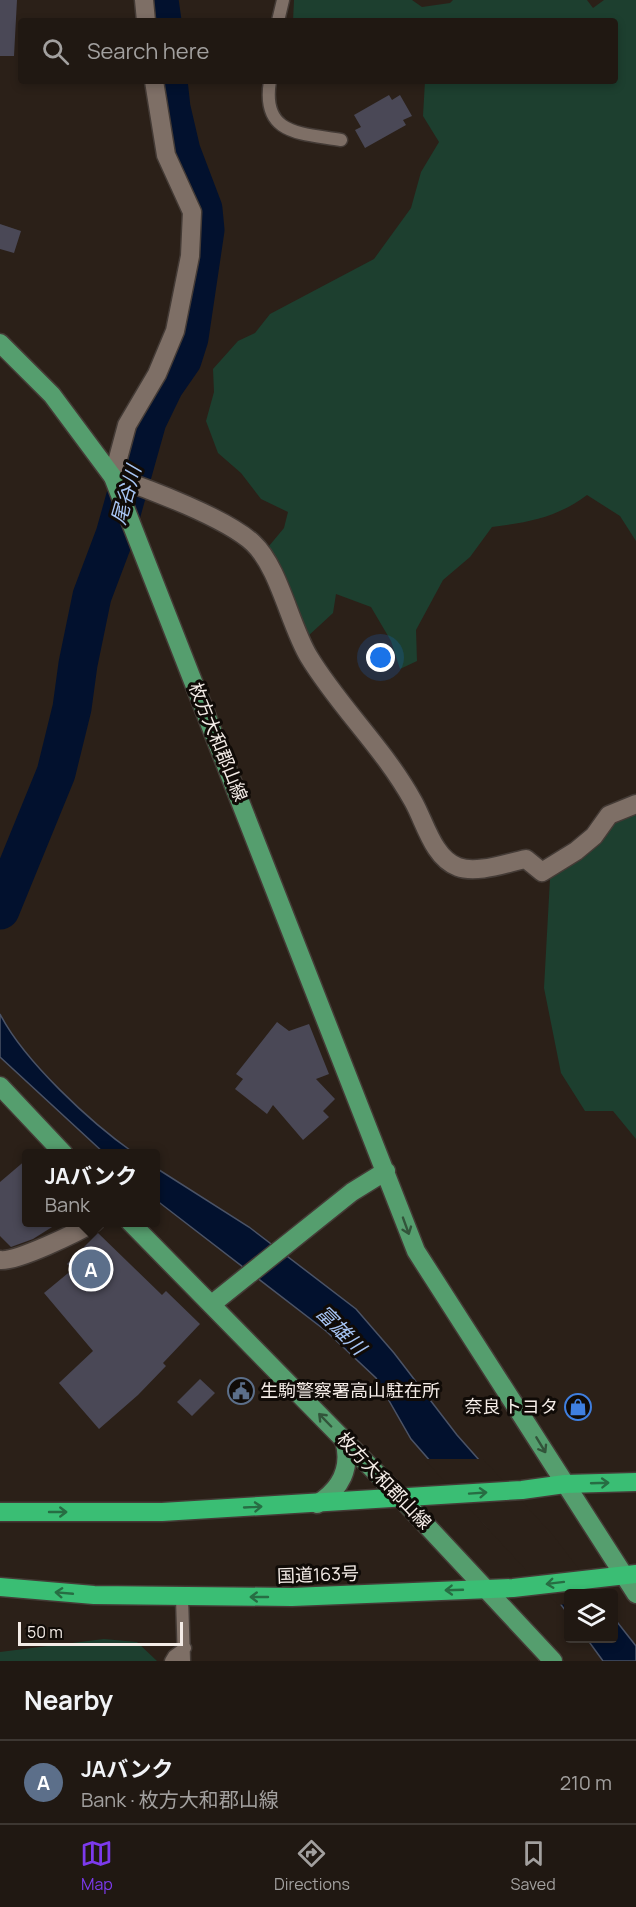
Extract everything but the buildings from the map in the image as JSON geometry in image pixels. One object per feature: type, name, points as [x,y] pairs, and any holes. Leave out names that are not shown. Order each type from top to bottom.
[{"type":"highway","points":[[0,1512],[162,1512],[522,1490],[565,1484],[636,1482]]},
{"type":"highway","name":"国道163号","points":[[0,1587],[94,1595],[182,1598],[292,1597],[513,1588],[630,1574]]},
{"type":"main road","name":"枚方大和郡山線","points":[[0,343],[52,395],[113,477],[416,1251],[565,1484],[630,1574],[636,1594]]},
{"type":"main road","points":[[0,1086],[59,1149]]},
{"type":"main road","points":[[212,1304],[352,1192],[386,1171]]},
{"type":"main road","name":"枚方大和郡山線","points":[[135,1227],[400,1497],[553,1661]]},
{"type":"main road","points":[[317,1504],[334,1492],[343,1478],[347,1454],[344,1440]]},
{"type":"street","points":[[144,0],[146,18]]},
{"type":"street","points":[[154,84],[166,154],[192,212],[190,256],[175,331],[157,374],[127,425],[113,477],[150,489],[222,524],[253,543],[264,558],[308,656],[386,755],[440,854],[457,867],[470,869],[526,859],[542,872],[576,851],[594,836],[609,815],[636,804]]},
{"type":"street","points":[[2,1263],[69,1237],[87,1227]]},
{"type":"lane","points":[[279,18],[283,0]]},
{"type":"lane","points":[[270,84],[268,105],[272,116],[280,125],[291,131],[341,140]]},
{"type":"lane","points":[[171,1661],[174,1656],[185,1655],[182,1598]]},
{"type":"green space","points":[[294,0],[412,0],[422,7],[450,3],[453,0],[587,0],[593,8],[604,0],[636,0],[636,541],[620,516],[587,495],[576,503],[542,518],[492,527],[470,557],[443,580],[416,630],[417,661],[400,669],[391,641],[371,607],[336,594],[333,613],[307,637],[269,546],[284,528],[288,512],[261,499],[241,473],[218,453],[206,421],[214,392],[213,369],[238,341],[255,333],[270,314],[374,259],[411,208],[421,172],[439,142],[423,116],[425,84],[618,84],[618,18],[293,18]]},
{"type":"green space","points":[[636,813],[636,1139],[613,1111],[585,1111],[561,1073],[544,988],[550,879],[597,846],[613,821]]},
{"type":"green space","points":[[104,1639],[137,1642],[157,1661],[0,1661],[0,1652]]},
{"type":"water","points":[[0,1014],[25,1051],[60,1090],[98,1125],[129,1149],[100,1149],[0,1057]]},
{"type":"water","name":"富雄川","points":[[160,1171],[249,1227],[356,1309],[394,1353],[457,1435],[510,1495],[565,1589],[564,1609],[553,1594],[487,1526],[411,1439],[376,1378],[326,1331],[160,1203]]},
{"type":"water","points":[[618,1623],[636,1646],[636,1661],[603,1661],[590,1643],[618,1643]]},
{"type":"pier","points":[[424,1459],[483,1459],[552,1534],[594,1589],[564,1589],[564,1604],[558,1605]]},
{"type":"waterway","name":"尾谷川","points":[[159,0],[162,18]]},
{"type":"waterway","name":"尾谷川","points":[[0,910],[56,773],[72,708],[78,664],[92,596],[115,535],[147,421],[164,386],[182,360],[189,338],[205,230],[203,209],[181,151],[171,108],[168,84]]},
{"type":"place","name":"JAバンク","points":[[91,1269]]},
{"type":"place","name":"生駒警察署高山駐在所","points":[[241,1391]]},
{"type":"place","name":"奈良 トヨタ","points":[[578,1407]]}]
